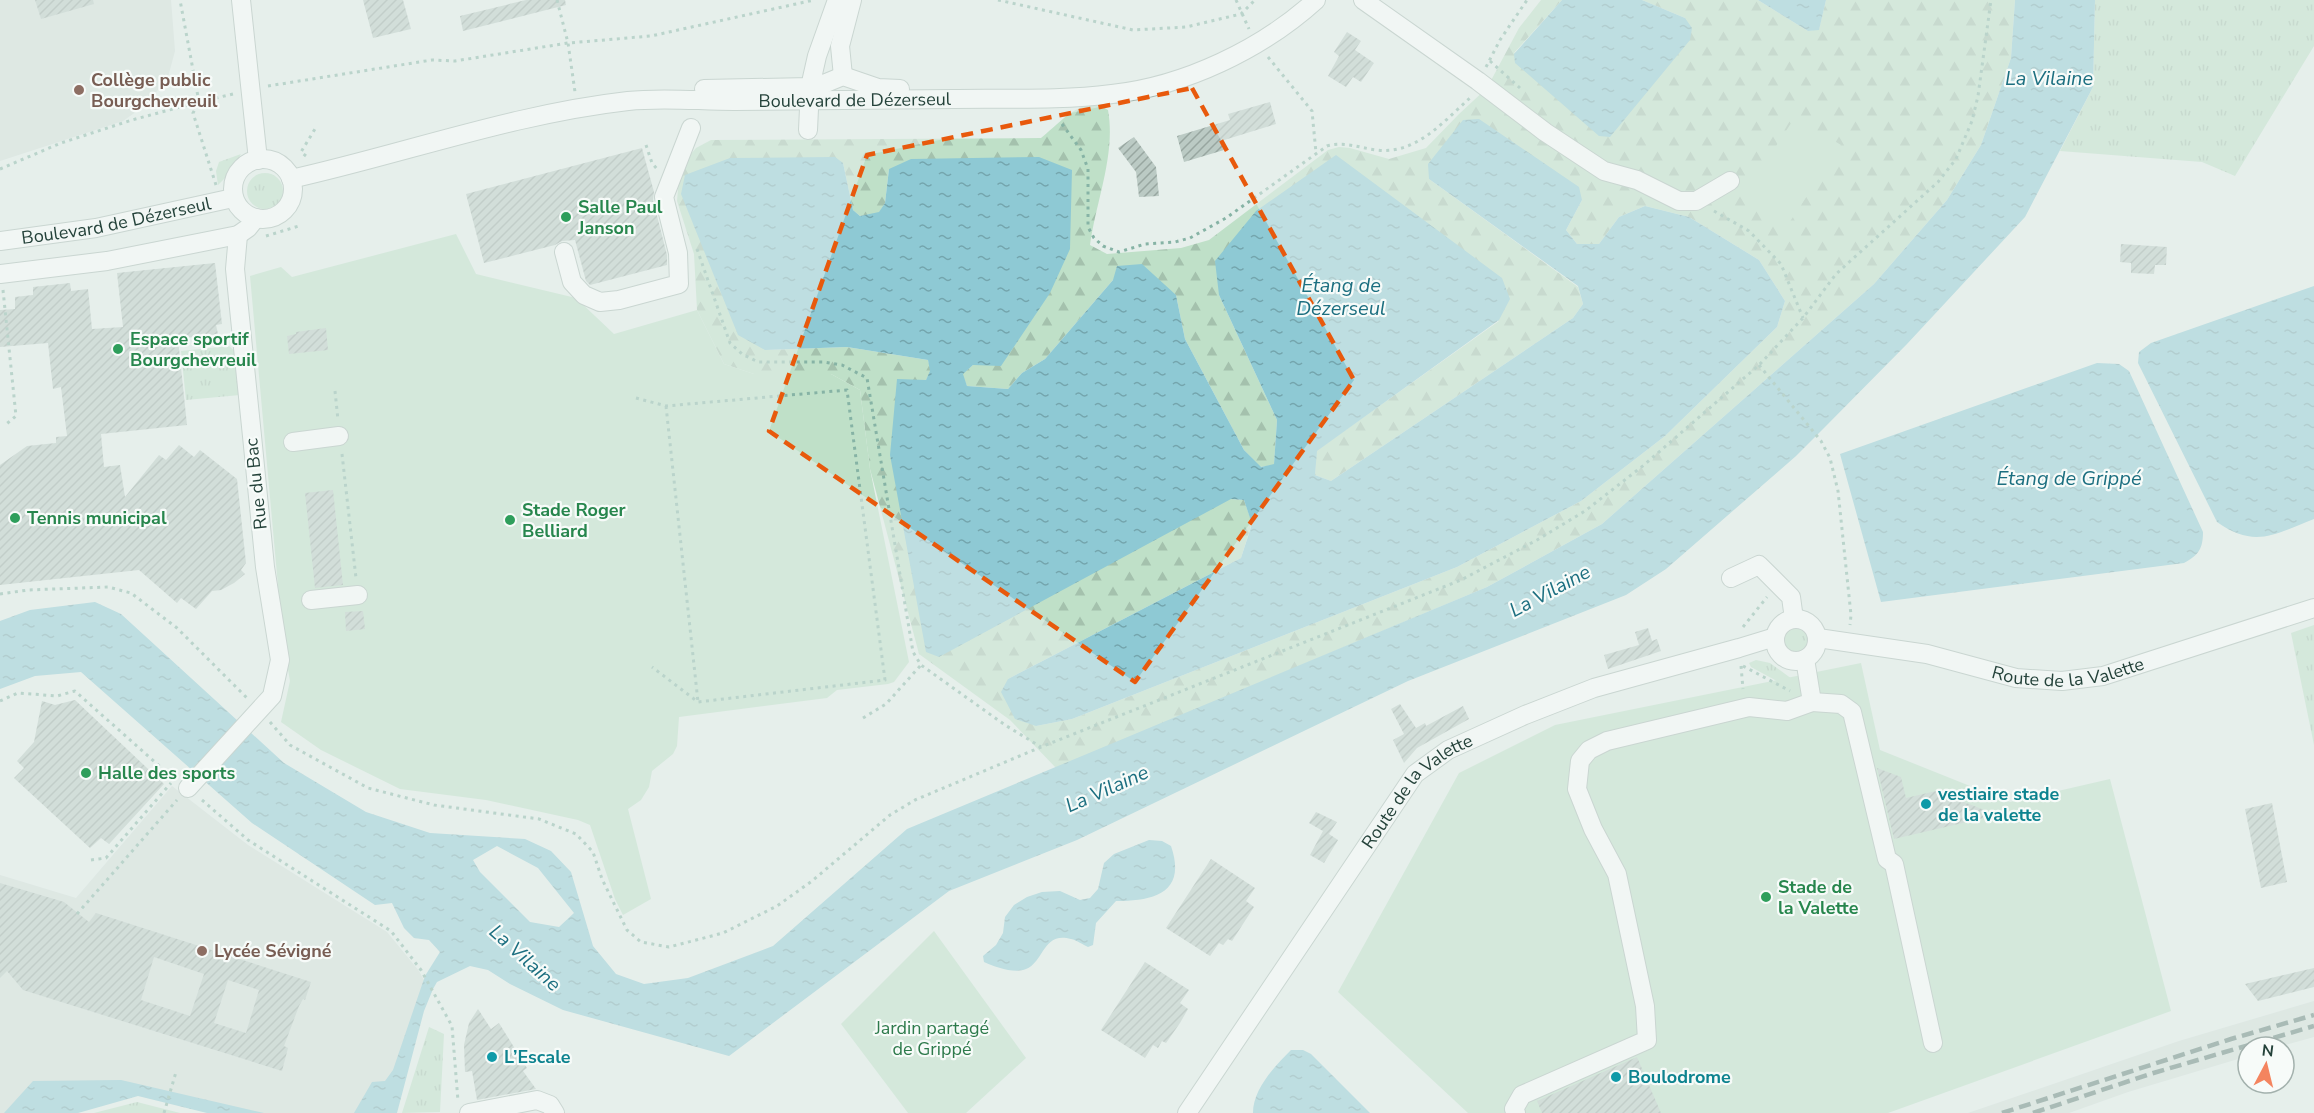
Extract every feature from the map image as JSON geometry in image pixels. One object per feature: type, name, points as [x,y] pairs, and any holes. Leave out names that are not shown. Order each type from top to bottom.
[{"type":"street","points":[[241,0],[258,160]]},
{"type":"street","points":[[808,130],[809,94],[817,56],[837,0]]},
{"type":"street","points":[[843,76],[840,46],[852,0]]},
{"type":"street","name":"Boulevard de Dézerseul","points":[[291,179],[504,125],[631,100],[809,94],[1079,97],[1114,94],[1183,78],[1258,45],[1300,15],[1316,0]]},
{"type":"street","points":[[1363,0],[1478,81],[1545,132],[1604,171],[1637,180],[1678,201],[1696,201],[1730,181]]},
{"type":"street","name":"Boulevard de Dézerseul","points":[[809,94],[843,76],[878,88],[1079,97]]},
{"type":"street","points":[[564,252],[572,282],[584,295],[600,302],[619,300],[679,284],[678,253],[664,197],[691,128]]},
{"type":"street","points":[[258,160],[270,160],[280,164],[291,179],[293,193],[285,210],[268,219],[246,214],[233,198],[236,177],[249,163],[258,160]]},
{"type":"street","name":"Boulevard de Dézerseul","points":[[0,241],[96,228],[233,198]]},
{"type":"street","points":[[1,279],[238,235],[256,218]]},
{"type":"street","name":"Rue du Bac","points":[[188,788],[272,696],[280,660],[265,567],[235,268],[238,235]]},
{"type":"street","points":[[293,442],[339,436]]},
{"type":"street","points":[[1731,578],[1759,565],[1791,597],[1794,619]]},
{"type":"street","points":[[311,600],[358,595]]},
{"type":"street","name":"Route de la Valette","points":[[1818,638],[1927,654],[2016,678],[2062,681],[2103,676],[2314,608]]},
{"type":"street","points":[[1794,619],[1809,622],[1818,638],[1814,652],[1805,660],[1797,662],[1782,656],[1777,650],[1774,637],[1783,623],[1794,619]]},
{"type":"street","name":"Route de la Valette","points":[[1187,1113],[1415,774],[1448,750],[1525,715],[1594,688],[1774,637]]},
{"type":"street","points":[[1805,660],[1812,702]]},
{"type":"street","points":[[1516,1113],[1514,1109],[1522,1095],[1647,1040],[1645,1006],[1617,874],[1593,829],[1577,789],[1577,772],[1580,761],[1589,750],[1607,741],[1749,707],[1787,711],[1812,702],[1841,704],[1852,712],[1887,859],[1894,864],[1933,1043]]},
{"type":"street","points":[[464,1108],[537,1100],[549,1105],[555,1113]]},
{"type":"path","points":[[180,0],[199,102]]},
{"type":"path","points":[[557,0],[568,43],[577,109]]},
{"type":"path","points":[[0,169],[61,143],[132,120],[250,89],[432,60],[455,61],[568,43],[651,36],[814,0]]},
{"type":"path","points":[[998,0],[1133,30],[1186,27],[1241,14],[1255,0]]},
{"type":"path","points":[[1236,0],[1258,45],[1312,111],[1316,153]]},
{"type":"path","points":[[1062,124],[1081,150],[1088,170],[1088,227],[1094,238],[1103,246],[1119,252],[1145,244],[1175,242],[1190,238],[1226,218],[1327,146],[1340,143],[1375,150],[1400,149],[1427,136],[1471,96],[1500,40],[1527,0]]},
{"type":"path","points":[[0,594],[28,590],[108,587],[131,593],[177,628],[254,717],[290,745],[368,788],[434,805],[539,819],[576,834],[593,852],[602,879],[627,930],[641,942],[669,947],[723,933],[777,906],[812,881],[898,810],[955,782],[1461,580],[1537,540],[1585,511],[1644,465],[1759,365],[1803,318],[1843,266],[1938,183],[1956,159],[1972,121],[1978,96],[1991,0]]},
{"type":"path","points":[[312,174],[309,159],[301,152],[315,129]]},
{"type":"path","points":[[1696,201],[1749,231],[1781,264],[1803,318]]},
{"type":"path","points":[[694,241],[730,343],[742,354],[758,362],[832,363],[855,370],[867,378],[913,652],[921,665],[1005,725],[1041,747]]},
{"type":"path","points":[[1,279],[16,416],[4,426]]},
{"type":"path","points":[[1759,365],[1821,441],[1830,458],[1838,491],[1851,615],[1848,641]]},
{"type":"path","points":[[636,398],[666,406],[847,390],[885,680],[698,702],[652,668]]},
{"type":"path","points":[[335,391],[358,595]]},
{"type":"path","points":[[666,406],[698,702]]},
{"type":"path","points":[[863,718],[886,704],[921,665]]},
{"type":"path","points":[[1741,665],[1812,702]]},
{"type":"path","points":[[0,701],[18,693],[57,696],[75,691],[174,779],[106,858],[91,860]]},
{"type":"path","points":[[77,914],[188,788],[248,840],[391,931],[421,970],[452,1026],[464,1108]]},
{"type":"path","points":[[164,1113],[176,1072]]},
{"type":"highlighted area","points":[[1192,88],[1354,380],[1135,682],[769,431],[867,155]]},
{"type":"shaded area","name":"Collège public Bourgchevreuil","points":[[0,0],[171,0],[175,51],[168,77],[147,104],[123,121],[0,161]]},
{"type":"shaded area","name":"Lycée Sévigné","points":[[172,786],[248,845],[387,932],[419,971],[427,986],[379,1113],[222,1113],[135,1092],[65,1113],[0,1113],[0,875],[76,898]]},
{"type":"shaded area","points":[[2314,1001],[2314,1037],[2296,1042],[2296,1035],[2236,1035],[2236,1060],[2128,1092],[2069,1113],[1968,1113],[2179,1041]]},
{"type":"green space","points":[[1541,0],[1562,0],[1514,53],[1685,18],[1642,0],[1758,0],[1808,31],[1819,29],[1826,0],[2015,0],[2011,58],[1981,145],[1947,200],[1874,284],[1602,524],[1487,587],[1056,768],[1010,720],[919,654],[870,469],[860,390],[831,374],[754,374],[724,364],[697,310],[694,254],[677,201],[679,177],[685,161],[696,148],[711,140],[1041,138],[1081,107],[1099,106],[1108,110],[1109,143],[1090,245],[1107,254],[1181,248],[1209,240],[1328,150],[1339,147],[1350,148],[1389,159],[1426,148],[1487,88],[1519,28]],"holes":[[[843,163],[853,210],[860,216],[879,213],[885,203],[889,169],[973,365],[962,374],[967,386],[1008,389],[1022,373],[1045,359],[1113,280],[1176,295],[1185,339],[1244,450],[1260,467],[1274,465],[1277,420],[1219,295],[1499,321],[1316,451],[1315,475],[1331,481],[1573,318],[1583,304],[1578,287],[1429,179],[1582,200],[1566,230],[1577,244],[1599,244],[1619,217],[1645,206],[1689,217],[1759,260],[1785,301],[1777,327],[1665,436],[1581,501],[1457,567],[1072,719],[1036,726],[1008,679],[1241,558],[1252,523],[1244,500],[1231,499],[926,380],[931,371],[928,360],[847,347],[765,350]]]},
{"type":"green space","points":[[2095,0],[2314,0],[2314,46],[2235,176],[2202,162],[2060,151],[2093,87]]},
{"type":"green space","points":[[1795,117],[1841,145],[1787,226],[1743,197]]},
{"type":"green space","points":[[241,154],[218,185],[216,171],[219,162]]},
{"type":"green space","points":[[265,173],[278,178],[283,191],[278,204],[265,209],[252,204],[247,191],[252,178]]},
{"type":"green space","points":[[456,234],[476,274],[576,298],[614,334],[697,310],[724,364],[754,374],[831,374],[860,390],[870,469],[909,662],[894,682],[888,684],[837,690],[827,698],[679,717],[677,746],[673,754],[652,771],[649,787],[641,800],[628,809],[651,899],[623,915],[615,899],[590,825],[578,820],[486,800],[400,789],[321,750],[281,722],[290,681],[283,641],[250,276],[281,267],[292,277]]},
{"type":"green space","points":[[229,346],[236,352],[240,395],[186,400],[181,351]]},
{"type":"green space","points":[[1795,624],[1801,625],[1809,633],[1809,645],[1801,653],[1795,654],[1789,653],[1781,645],[1780,639],[1781,633],[1789,625]]},
{"type":"green space","points":[[2314,625],[2314,745],[2291,633]]},
{"type":"green space","points":[[1756,660],[1770,663],[1792,679],[1784,685],[1751,667],[1749,663]]},
{"type":"green space","name":"Stade de la Valette","points":[[1861,663],[1880,750],[2010,802],[2110,779],[2171,1011],[1888,1113],[1468,1113],[1338,992],[1459,773],[1555,725]]},
{"type":"green space","name":"Jardin partagé de Grippé","points":[[934,931],[1026,1058],[966,1113],[908,1113],[841,1024]]},
{"type":"green space","points":[[429,1027],[444,1034],[440,1112],[402,1113]]},
{"type":"green space","points":[[137,1102],[180,1113],[94,1113]]},
{"type":"water","points":[[1562,0],[1642,0],[1685,18],[1692,28],[1690,40],[1610,137],[1599,136],[1515,63],[1514,54]]},
{"type":"water","points":[[1758,0],[1826,0],[1819,30],[1808,31]]},
{"type":"water","name":"La Vilaine","points":[[2015,0],[2095,0],[2093,87],[2025,217],[1907,344],[1796,456],[1666,569],[1626,595],[1408,681],[1077,840],[949,891],[729,1056],[563,1010],[510,984],[488,970],[470,966],[437,982],[433,989],[424,1011],[397,1113],[354,1113],[372,1082],[385,1081],[393,1070],[425,976],[440,952],[429,940],[414,938],[404,928],[392,903],[375,905],[252,823],[81,672],[35,676],[0,689],[0,621],[30,610],[95,602],[121,614],[284,763],[366,812],[430,833],[525,839],[551,851],[571,872],[593,946],[616,974],[644,984],[688,978],[773,946],[907,829],[1487,587],[1602,524],[1874,284],[1947,200],[1981,145],[2011,58]],"holes":[[[497,846],[538,868],[574,913],[559,927],[530,922],[480,872],[473,860]]]},
{"type":"water","name":"Étang de Dézerseul","points":[[1479,119],[1579,187],[1582,200],[1566,230],[1577,244],[1599,244],[1619,217],[1645,206],[1689,217],[1759,260],[1785,301],[1777,327],[1665,436],[1581,501],[1457,567],[1072,719],[1036,726],[1015,719],[1001,692],[1008,679],[1241,558],[1252,524],[1244,500],[1231,499],[939,657],[926,652],[890,455],[897,379],[926,380],[930,371],[928,360],[847,347],[765,350],[738,335],[681,194],[685,175],[730,158],[835,157],[843,163],[853,210],[860,216],[879,212],[885,203],[889,169],[911,159],[1039,157],[1072,170],[1070,249],[1050,293],[1001,366],[973,365],[963,374],[967,386],[1008,389],[1022,373],[1045,359],[1113,280],[1117,266],[1142,264],[1176,295],[1185,339],[1244,450],[1261,467],[1274,464],[1277,420],[1219,295],[1215,261],[1256,211],[1336,155],[1502,278],[1510,299],[1499,320],[1317,451],[1315,475],[1331,481],[1573,318],[1583,304],[1578,286],[1429,179],[1428,164],[1463,120]]},
{"type":"water","name":"Étang de Grippé","points":[[2314,286],[2314,519],[2276,534],[2254,537],[2243,535],[2217,522],[2138,363],[2139,352],[2151,343]]},
{"type":"water","name":"Étang de Grippé","points":[[2097,363],[2119,364],[2129,371],[2203,532],[2201,547],[2197,554],[2184,563],[1881,602],[1840,454]]},
{"type":"water","points":[[1149,840],[1162,841],[1171,846],[1175,862],[1171,884],[1154,896],[1130,901],[1116,901],[1096,923],[1093,945],[1088,947],[1071,939],[1055,939],[1049,943],[1032,965],[1016,971],[984,962],[983,956],[996,945],[1003,933],[1005,917],[1014,905],[1042,892],[1060,891],[1080,900],[1090,898],[1098,889],[1104,863],[1114,854]]},
{"type":"water","points":[[1291,1050],[1303,1050],[1311,1054],[1370,1113],[1253,1113],[1261,1087]]},
{"type":"water","points":[[121,1080],[264,1113],[207,1113],[138,1096],[78,1113],[4,1113],[33,1081]]},
{"type":"building","points":[[35,0],[93,0],[94,4],[41,19]]},
{"type":"building","points":[[363,0],[403,0],[411,29],[373,38]]},
{"type":"building","points":[[526,0],[565,0],[566,5],[463,31],[460,16]]},
{"type":"building","points":[[1347,32],[1361,41],[1355,50],[1374,63],[1361,82],[1353,77],[1346,87],[1328,76],[1339,56],[1334,52]]},
{"type":"building","points":[[1270,102],[1276,124],[1221,141],[1224,150],[1184,162],[1177,136],[1230,120],[1228,114]]},
{"type":"building","points":[[1134,137],[1156,167],[1159,196],[1139,197],[1136,172],[1118,148]]},
{"type":"building","name":"Salle Paul Janson","points":[[642,148],[654,192],[653,200],[667,255],[667,265],[590,285],[586,281],[575,240],[562,241],[555,245],[484,263],[466,194]]},
{"type":"building","points":[[2121,244],[2167,247],[2166,265],[2155,265],[2154,274],[2131,273],[2131,263],[2120,262]]},
{"type":"building","points":[[215,263],[222,324],[216,325],[218,334],[178,339],[187,425],[101,434],[104,467],[120,465],[125,497],[159,455],[166,460],[179,445],[194,457],[200,450],[237,479],[246,563],[241,570],[245,574],[221,590],[212,591],[196,609],[181,598],[177,603],[139,570],[0,585],[0,465],[27,446],[56,443],[56,437],[67,436],[61,387],[53,389],[48,343],[0,347],[0,310],[15,309],[15,297],[33,295],[33,287],[70,283],[71,291],[88,289],[92,329],[123,327],[117,273]]},
{"type":"building","points":[[326,328],[328,350],[289,354],[287,336],[296,334],[296,332]]},
{"type":"building","points":[[333,490],[343,585],[315,588],[305,493]]},
{"type":"building","points":[[363,611],[365,629],[346,631],[345,612]]},
{"type":"building","points":[[1648,628],[1652,641],[1657,639],[1661,651],[1608,669],[1604,655],[1639,645],[1635,632]]},
{"type":"building","name":"Halle des sports","points":[[75,700],[164,784],[109,844],[101,838],[90,848],[14,778],[24,768],[17,761],[34,742],[42,701],[55,705]]},
{"type":"building","points":[[1400,704],[1416,728],[1425,723],[1426,726],[1463,706],[1469,719],[1417,748],[1404,763],[1393,740],[1404,734],[1391,709]]},
{"type":"building","name":"vestiaire stade de la valette","points":[[1877,768],[1901,777],[1906,798],[1936,791],[1997,815],[1894,839]]},
{"type":"building","points":[[2272,803],[2287,882],[2261,888],[2245,809]]},
{"type":"building","points":[[1316,812],[1337,822],[1329,834],[1338,840],[1324,863],[1310,855],[1323,831],[1309,823]]},
{"type":"building","points":[[1211,859],[1255,888],[1246,901],[1254,907],[1232,941],[1228,939],[1223,945],[1219,943],[1210,956],[1166,928]]},
{"type":"building","name":"Lycée Sévigné","points":[[0,883],[64,902],[89,922],[96,913],[311,982],[284,1046],[288,1048],[282,1071],[23,990],[7,971],[0,978]],"holes":[[[154,957],[204,974],[190,1016],[141,1000]],[[228,980],[259,990],[246,1033],[214,1023]]]},
{"type":"building","points":[[1145,962],[1189,990],[1180,1003],[1188,1009],[1180,1023],[1166,1043],[1162,1041],[1158,1048],[1153,1045],[1145,1058],[1101,1030]]},
{"type":"building","points":[[2314,968],[2314,987],[2258,1001],[2245,984]]},
{"type":"building","name":"L’Escale","points":[[478,1009],[491,1029],[499,1023],[527,1068],[523,1071],[536,1089],[477,1100],[472,1071],[465,1072],[464,1045],[469,1023]]},
{"type":"building","name":"Boulodrome","points":[[1637,1057],[1661,1113],[1542,1113],[1537,1101]]},
{"type":"railway","points":[[2002,1113],[2231,1039],[2314,1015]]},
{"type":"railway","points":[[2033,1113],[2150,1074],[2314,1026]]},
{"type":"place","name":"Collège public Bourgchevreuil","points":[[79,90]]},
{"type":"place","name":"Salle Paul Janson","points":[[566,217]]},
{"type":"place","name":"Espace sportif Bourgchevreuil","points":[[118,349]]},
{"type":"place","name":"Tennis municipal","points":[[15,518]]},
{"type":"place","name":"Stade Roger Belliard","points":[[510,520]]},
{"type":"place","name":"Halle des sports","points":[[86,773]]},
{"type":"place","name":"vestiaire stade de la valette","points":[[1926,804]]},
{"type":"place","name":"Stade de la Valette","points":[[1766,897]]},
{"type":"place","name":"Lycée Sévigné","points":[[202,951]]},
{"type":"place","name":"L’Escale","points":[[492,1057]]},
{"type":"place","name":"Boulodrome","points":[[1616,1077]]}]
